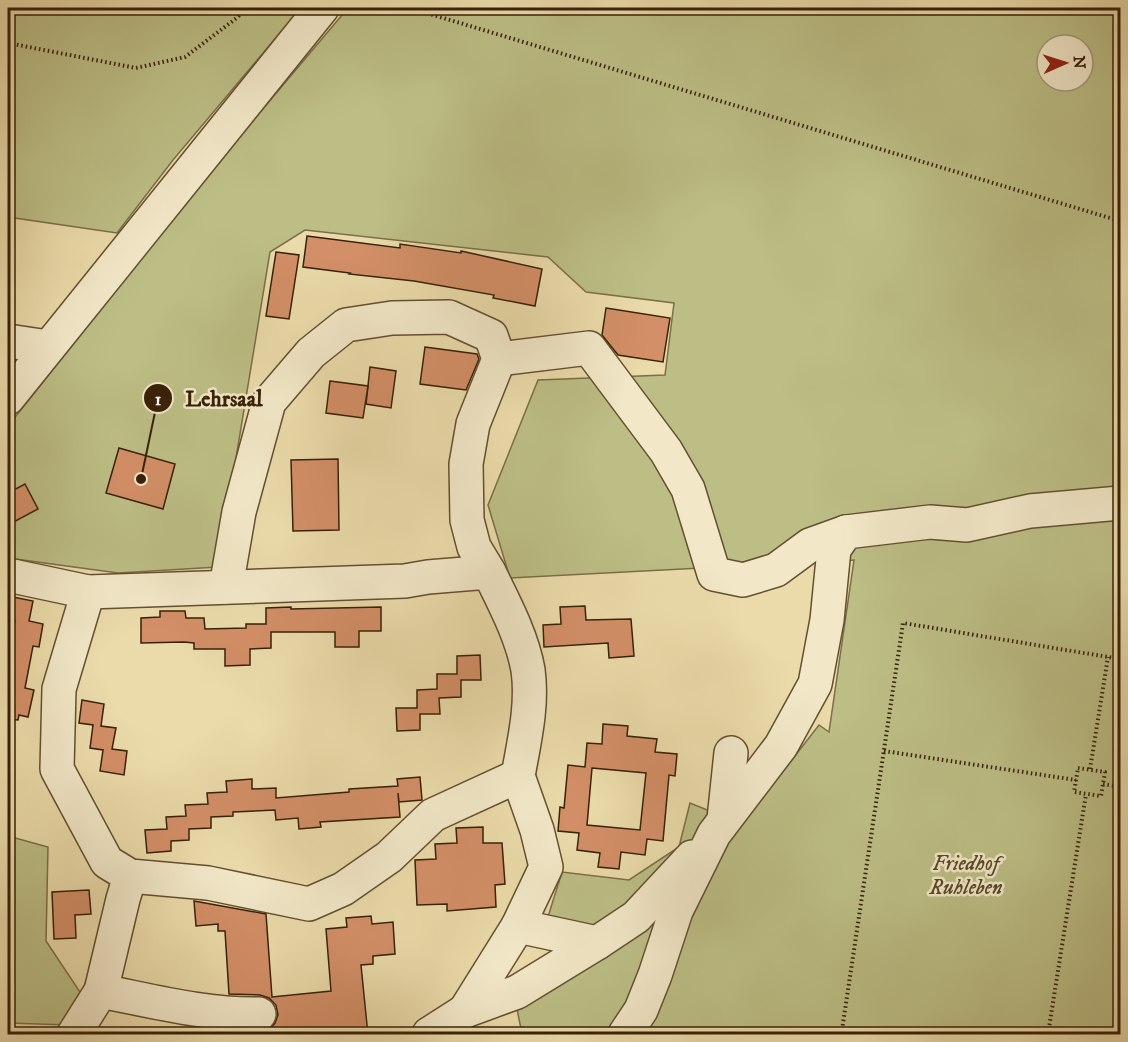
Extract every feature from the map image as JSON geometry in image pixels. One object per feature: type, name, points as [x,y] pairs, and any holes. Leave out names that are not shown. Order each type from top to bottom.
[{"type":"lane","points":[[8,398],[322,8]]},
{"type":"lane","points":[[226,587],[239,512],[269,402],[311,353],[346,325],[392,318],[448,317],[491,336],[499,359],[473,424],[466,464],[467,520],[474,547],[513,622],[528,671],[528,717],[519,776],[537,830],[546,867],[518,926],[465,1011]]},
{"type":"lane","points":[[8,341],[48,347]]},
{"type":"lane","points":[[499,359],[589,348],[666,451],[688,489],[714,574],[743,580],[776,570],[810,545],[846,532],[930,522],[967,525],[1030,511],[1120,503]]},
{"type":"lane","points":[[429,1035],[465,1011],[517,992],[636,917],[719,826],[781,746],[815,684],[827,620],[834,549],[846,532]]},
{"type":"lane","points":[[8,575],[88,592],[405,581],[489,572]]},
{"type":"lane","points":[[88,592],[59,689],[57,769],[107,862],[130,876],[208,883],[309,904],[342,889],[389,857],[433,815],[519,776]]},
{"type":"lane","points":[[625,1035],[641,1010],[676,911],[719,826],[731,753]]},
{"type":"lane","points":[[74,1035],[100,991],[130,876]]},
{"type":"lane","points":[[518,926],[597,943]]},
{"type":"lane","points":[[100,991],[204,1011],[233,1015],[259,1014]]},
{"type":"path","points":[[8,43],[136,68],[185,57],[238,17],[244,8]]},
{"type":"path","points":[[410,8],[1120,221]]},
{"type":"path","points":[[842,1030],[903,623],[1120,659]]},
{"type":"path","points":[[1090,769],[1108,657]]},
{"type":"path","points":[[884,751],[1076,780]]},
{"type":"path","points":[[1078,768],[1105,772],[1101,796],[1074,792],[1076,780],[1078,768]]},
{"type":"path","points":[[1103,784],[1120,787]]},
{"type":"path","points":[[1048,1035],[1086,794]]},
{"type":"green space","points":[[8,8],[301,8],[173,160],[117,233],[8,217]]},
{"type":"green space","name":"Friedhof Ruhleben","points":[[348,8],[1120,8],[1120,1034],[522,1034],[516,1004],[596,960],[547,920],[562,872],[629,880],[679,847],[690,803],[742,824],[819,725],[829,732],[854,560],[510,578],[488,505],[538,380],[665,375],[674,303],[586,292],[548,257],[305,230],[270,252],[218,567],[118,573],[8,558],[8,426],[223,156]]},
{"type":"green space","points":[[8,836],[48,847],[46,941],[80,992],[69,1025],[8,1023]]},
{"type":"building","points":[[307,236],[400,248],[400,244],[461,253],[461,251],[542,269],[535,306],[493,298],[494,295],[414,281],[303,267]]},
{"type":"building","points":[[276,252],[299,255],[289,319],[266,316]]},
{"type":"building","points":[[606,308],[670,318],[663,362],[618,355],[602,335]]},
{"type":"building","points":[[425,347],[477,354],[479,359],[466,390],[420,384]]},
{"type":"building","points":[[370,367],[396,371],[391,408],[366,404]]},
{"type":"building","points":[[330,381],[368,386],[363,418],[326,413]]},
{"type":"building","points":[[119,448],[175,464],[163,509],[106,493]]},
{"type":"building","points":[[338,459],[339,530],[293,531],[291,460]]},
{"type":"building","points":[[25,484],[38,509],[8,525],[8,493]]},
{"type":"building","points":[[8,596],[33,601],[29,621],[43,624],[39,647],[33,646],[25,688],[34,690],[28,717],[19,715],[18,720],[8,719],[8,655],[15,621],[8,620]]},
{"type":"building","points":[[585,606],[586,620],[631,619],[634,656],[609,658],[608,643],[544,647],[543,625],[561,624],[560,607]]},
{"type":"building","points":[[291,607],[291,609],[381,607],[381,631],[359,631],[359,647],[335,647],[335,632],[271,632],[271,648],[250,649],[250,665],[225,666],[225,649],[194,649],[194,643],[184,642],[141,643],[141,618],[160,617],[160,611],[185,611],[186,618],[204,618],[205,629],[246,628],[246,624],[266,624],[266,608]]},
{"type":"building","points":[[480,655],[481,680],[461,680],[461,697],[439,698],[440,714],[420,714],[420,730],[397,731],[396,708],[417,708],[417,690],[437,689],[437,674],[457,674],[457,656]]},
{"type":"building","points":[[82,700],[104,704],[101,726],[116,728],[112,749],[127,751],[124,775],[100,771],[103,750],[90,748],[93,725],[79,723]]},
{"type":"building","points":[[603,724],[628,726],[627,736],[657,739],[655,752],[677,754],[675,776],[669,775],[663,841],[647,839],[645,855],[621,852],[619,869],[598,867],[600,853],[577,850],[579,833],[558,831],[560,807],[564,808],[568,765],[585,767],[587,743],[602,744]],"holes":[[[592,768],[646,773],[640,830],[587,825]]]},
{"type":"building","points":[[420,777],[422,800],[399,802],[398,793],[400,817],[320,822],[321,827],[299,829],[298,818],[276,820],[275,810],[233,812],[233,816],[211,817],[211,828],[189,829],[189,840],[171,841],[171,851],[147,853],[145,830],[167,829],[166,817],[186,816],[185,805],[208,804],[207,793],[227,792],[226,781],[252,779],[252,789],[276,788],[276,798],[349,792],[349,789],[398,786],[397,779]]},
{"type":"building","points":[[483,827],[483,843],[502,843],[505,884],[495,885],[496,907],[447,911],[447,904],[417,905],[415,860],[436,859],[435,844],[457,843],[456,828]]},
{"type":"building","points":[[89,890],[91,914],[75,915],[76,938],[54,939],[52,892]]},
{"type":"building","points":[[194,901],[266,914],[272,997],[331,991],[326,929],[347,927],[346,918],[371,916],[372,924],[393,922],[395,954],[373,956],[373,964],[361,965],[368,1035],[263,1035],[263,1032],[269,1030],[275,1023],[278,1015],[276,1005],[269,998],[260,995],[229,994],[225,931],[218,931],[218,924],[196,926]]},
{"type":"place","name":"Lehrsaal","points":[[141,479]]}]
